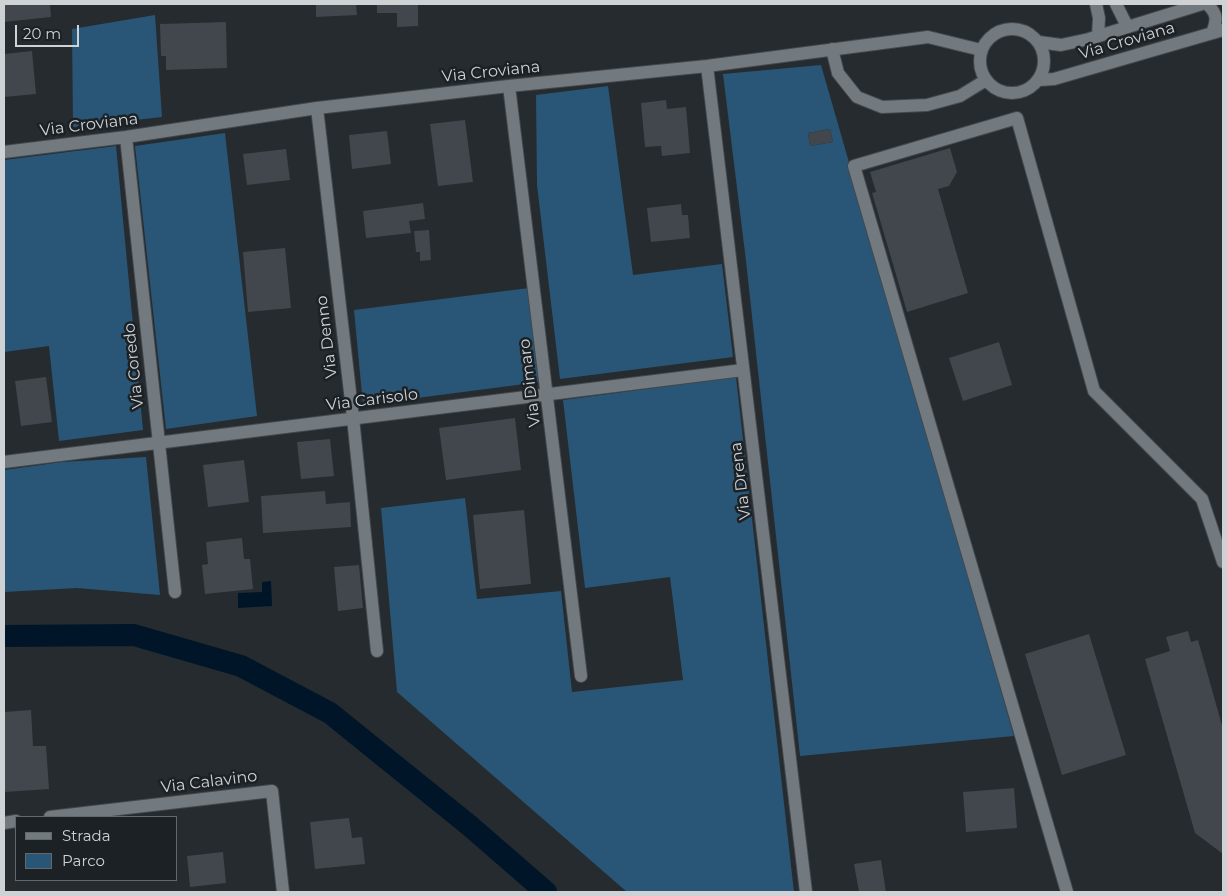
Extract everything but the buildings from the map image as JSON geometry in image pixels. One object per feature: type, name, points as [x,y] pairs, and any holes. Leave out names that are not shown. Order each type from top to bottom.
[{"type":"street","points":[[1096,4],[1099,18],[1098,36]]},
{"type":"street","points":[[1116,4],[1127,26]]},
{"type":"street","name":"Via Croviana","points":[[1038,42],[1061,45],[1098,36],[1202,4]]},
{"type":"street","points":[[1207,4],[1214,11],[1218,32]]},
{"type":"street","points":[[1012,28],[1032,34],[1043,51],[1043,71],[1038,80],[1022,92],[1002,92],[986,80],[981,66],[981,50],[986,42],[1002,30],[1012,28]]},
{"type":"street","name":"Via Croviana","points":[[1038,80],[1054,79],[1218,32]]},
{"type":"street","name":"Via Croviana","points":[[4,152],[126,137],[317,108],[707,66],[928,37],[981,50]]},
{"type":"street","points":[[832,49],[838,73],[857,97],[882,107],[927,105],[960,96],[986,80]]},
{"type":"street","name":"Via Drena","points":[[707,66],[806,892]]},
{"type":"street","name":"Via Dimaro","points":[[510,86],[581,676]]},
{"type":"street","name":"Via Denno","points":[[317,108],[353,418],[377,651]]},
{"type":"street","points":[[1067,892],[854,166],[1016,118],[1094,391],[1202,498],[1223,562]]},
{"type":"street","name":"Via Coredo","points":[[126,137],[175,592]]},
{"type":"street","name":"Via Carisolo","points":[[4,462],[744,370]]},
{"type":"street","name":"Via Calavino","points":[[59,816],[272,791],[283,892]]},
{"type":"green space","points":[[155,15],[162,117],[73,127],[72,29]]},
{"type":"green space","points":[[821,65],[1014,736],[800,756],[746,261],[723,74]],"holes":[[[830,129],[833,142],[810,146],[808,133]]]},
{"type":"green space","points":[[608,86],[633,275],[722,264],[733,357],[560,379],[537,185],[536,95]]},
{"type":"green space","points":[[225,133],[257,416],[166,429],[135,146]]},
{"type":"green space","points":[[116,146],[143,430],[59,441],[49,346],[4,352],[4,160]]},
{"type":"green space","points":[[529,288],[540,382],[363,405],[354,310]]},
{"type":"green space","points":[[736,377],[794,892],[627,892],[397,692],[381,508],[465,498],[477,599],[561,591],[572,692],[683,680],[670,577],[585,588],[563,400]]},
{"type":"green space","points":[[146,457],[160,595],[77,588],[4,592],[4,470],[62,462]]},
{"type":"shaded area","points":[[271,581],[272,606],[238,608],[238,593],[262,592],[262,582]]},
{"type":"waterway","points":[[4,636],[134,635],[241,666],[330,713],[470,826],[546,892]]}]
